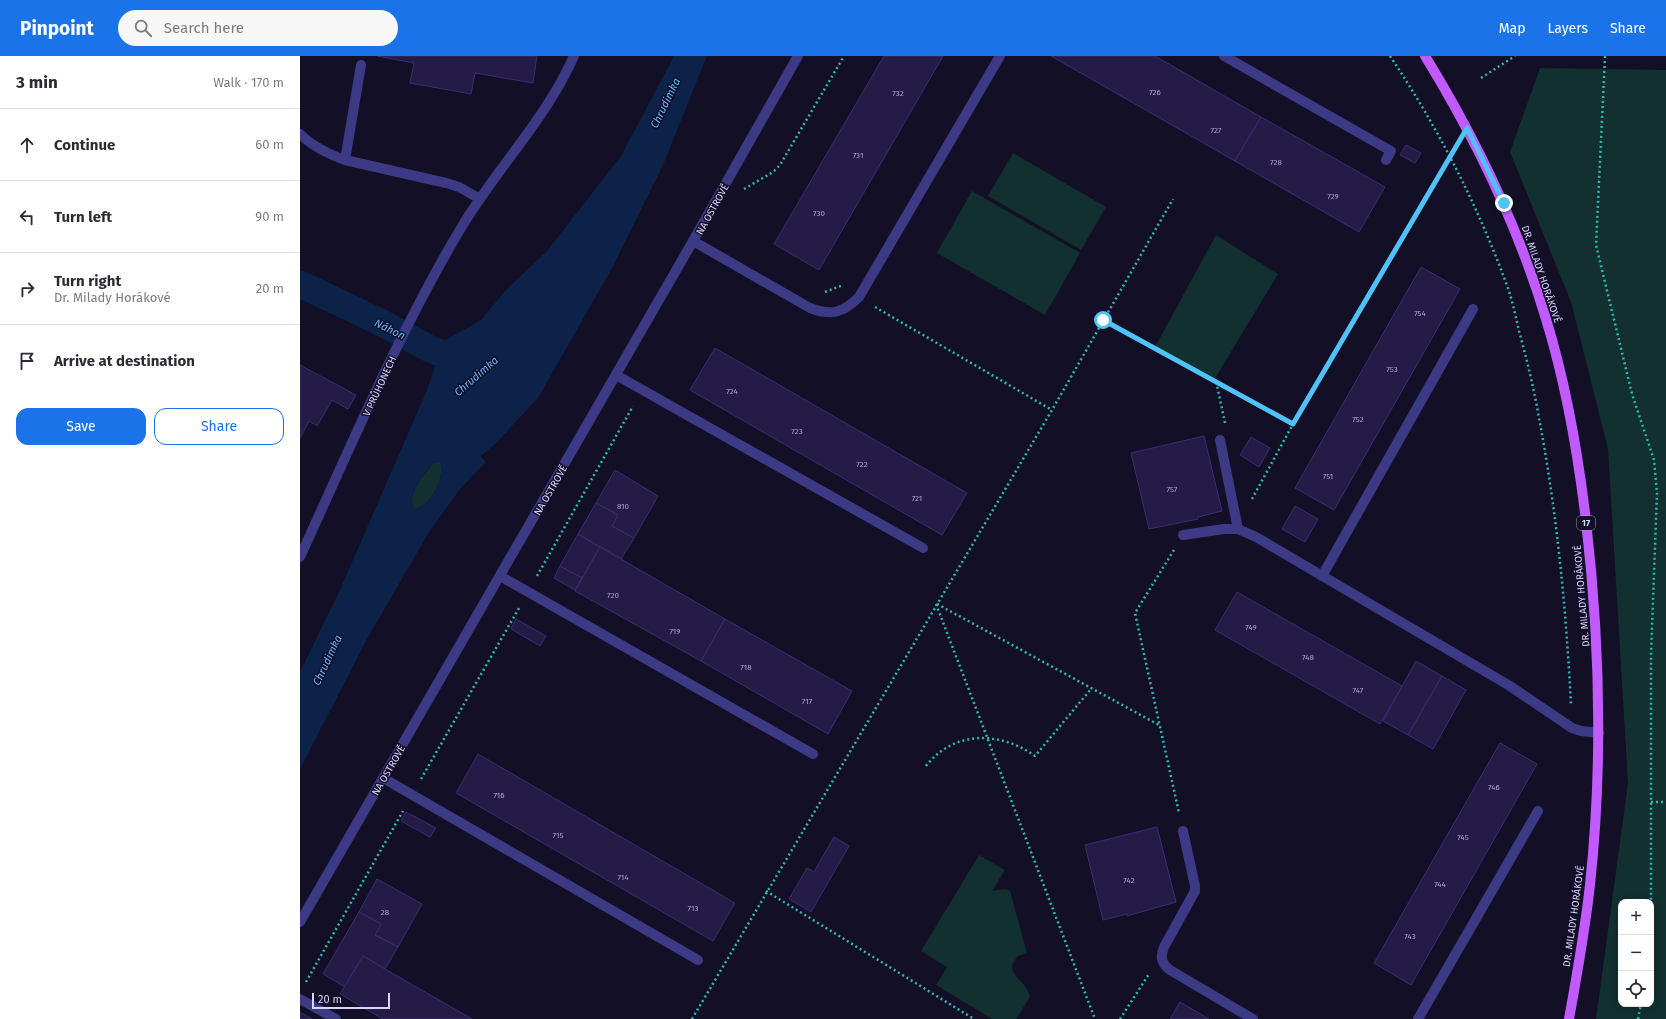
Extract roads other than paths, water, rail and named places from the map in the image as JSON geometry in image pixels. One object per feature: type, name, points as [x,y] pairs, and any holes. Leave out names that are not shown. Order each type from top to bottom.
[{"type":"main road","name":"DR. MILADY HORÁKOVÉ","points":[[1425,56],[1467,128],[1487,167],[1519,241],[1547,322],[1562,384],[1581,483],[1592,569],[1597,650],[1598,733],[1595,832],[1590,887],[1582,947],[1569,1019]]},
{"type":"street","name":"V PRŮHONECH","points":[[300,557],[400,342],[464,222],[554,94],[574,56]]},
{"type":"street","name":"NA OSTROVĚ","points":[[300,922],[694,242],[798,56]]},
{"type":"street","points":[[694,242],[810,308],[821,312],[831,313],[843,310],[859,297],[1000,56]]},
{"type":"street","points":[[1224,56],[1391,151],[1386,160]]},
{"type":"street","points":[[345,160],[361,65]]},
{"type":"street","points":[[300,134],[322,151],[345,160],[446,183],[464,189],[480,199]]},
{"type":"street","points":[[1322,576],[1473,309]]},
{"type":"street","points":[[616,375],[924,548]]},
{"type":"street","points":[[1220,440],[1238,529]]},
{"type":"street","points":[[1183,535],[1224,529],[1238,529],[1256,537],[1510,686],[1572,728],[1580,731],[1598,733]]},
{"type":"street","points":[[500,576],[813,754]]},
{"type":"street","points":[[383,778],[698,960]]},
{"type":"street","points":[[1418,1019],[1538,811]]},
{"type":"street","points":[[1183,831],[1195,891],[1164,947],[1162,960],[1170,970],[1253,1019]]},
{"type":"street","points":[[300,999],[336,1019]]},
{"type":"water","name":"Chrudimka","points":[[674,56],[707,56],[663,165],[612,268],[538,398],[495,444],[481,456],[486,462],[460,489],[429,532],[366,641],[300,769],[300,672],[339,592],[427,390],[436,363],[430,349],[481,320],[506,290],[547,251],[621,156]],"holes":[[[434,463],[440,463],[440,480],[435,492],[427,502],[414,509],[412,504],[414,490],[427,470]]]},
{"type":"waterway","name":"Náhon","points":[[300,284],[380,322],[430,349],[465,363]]}]
